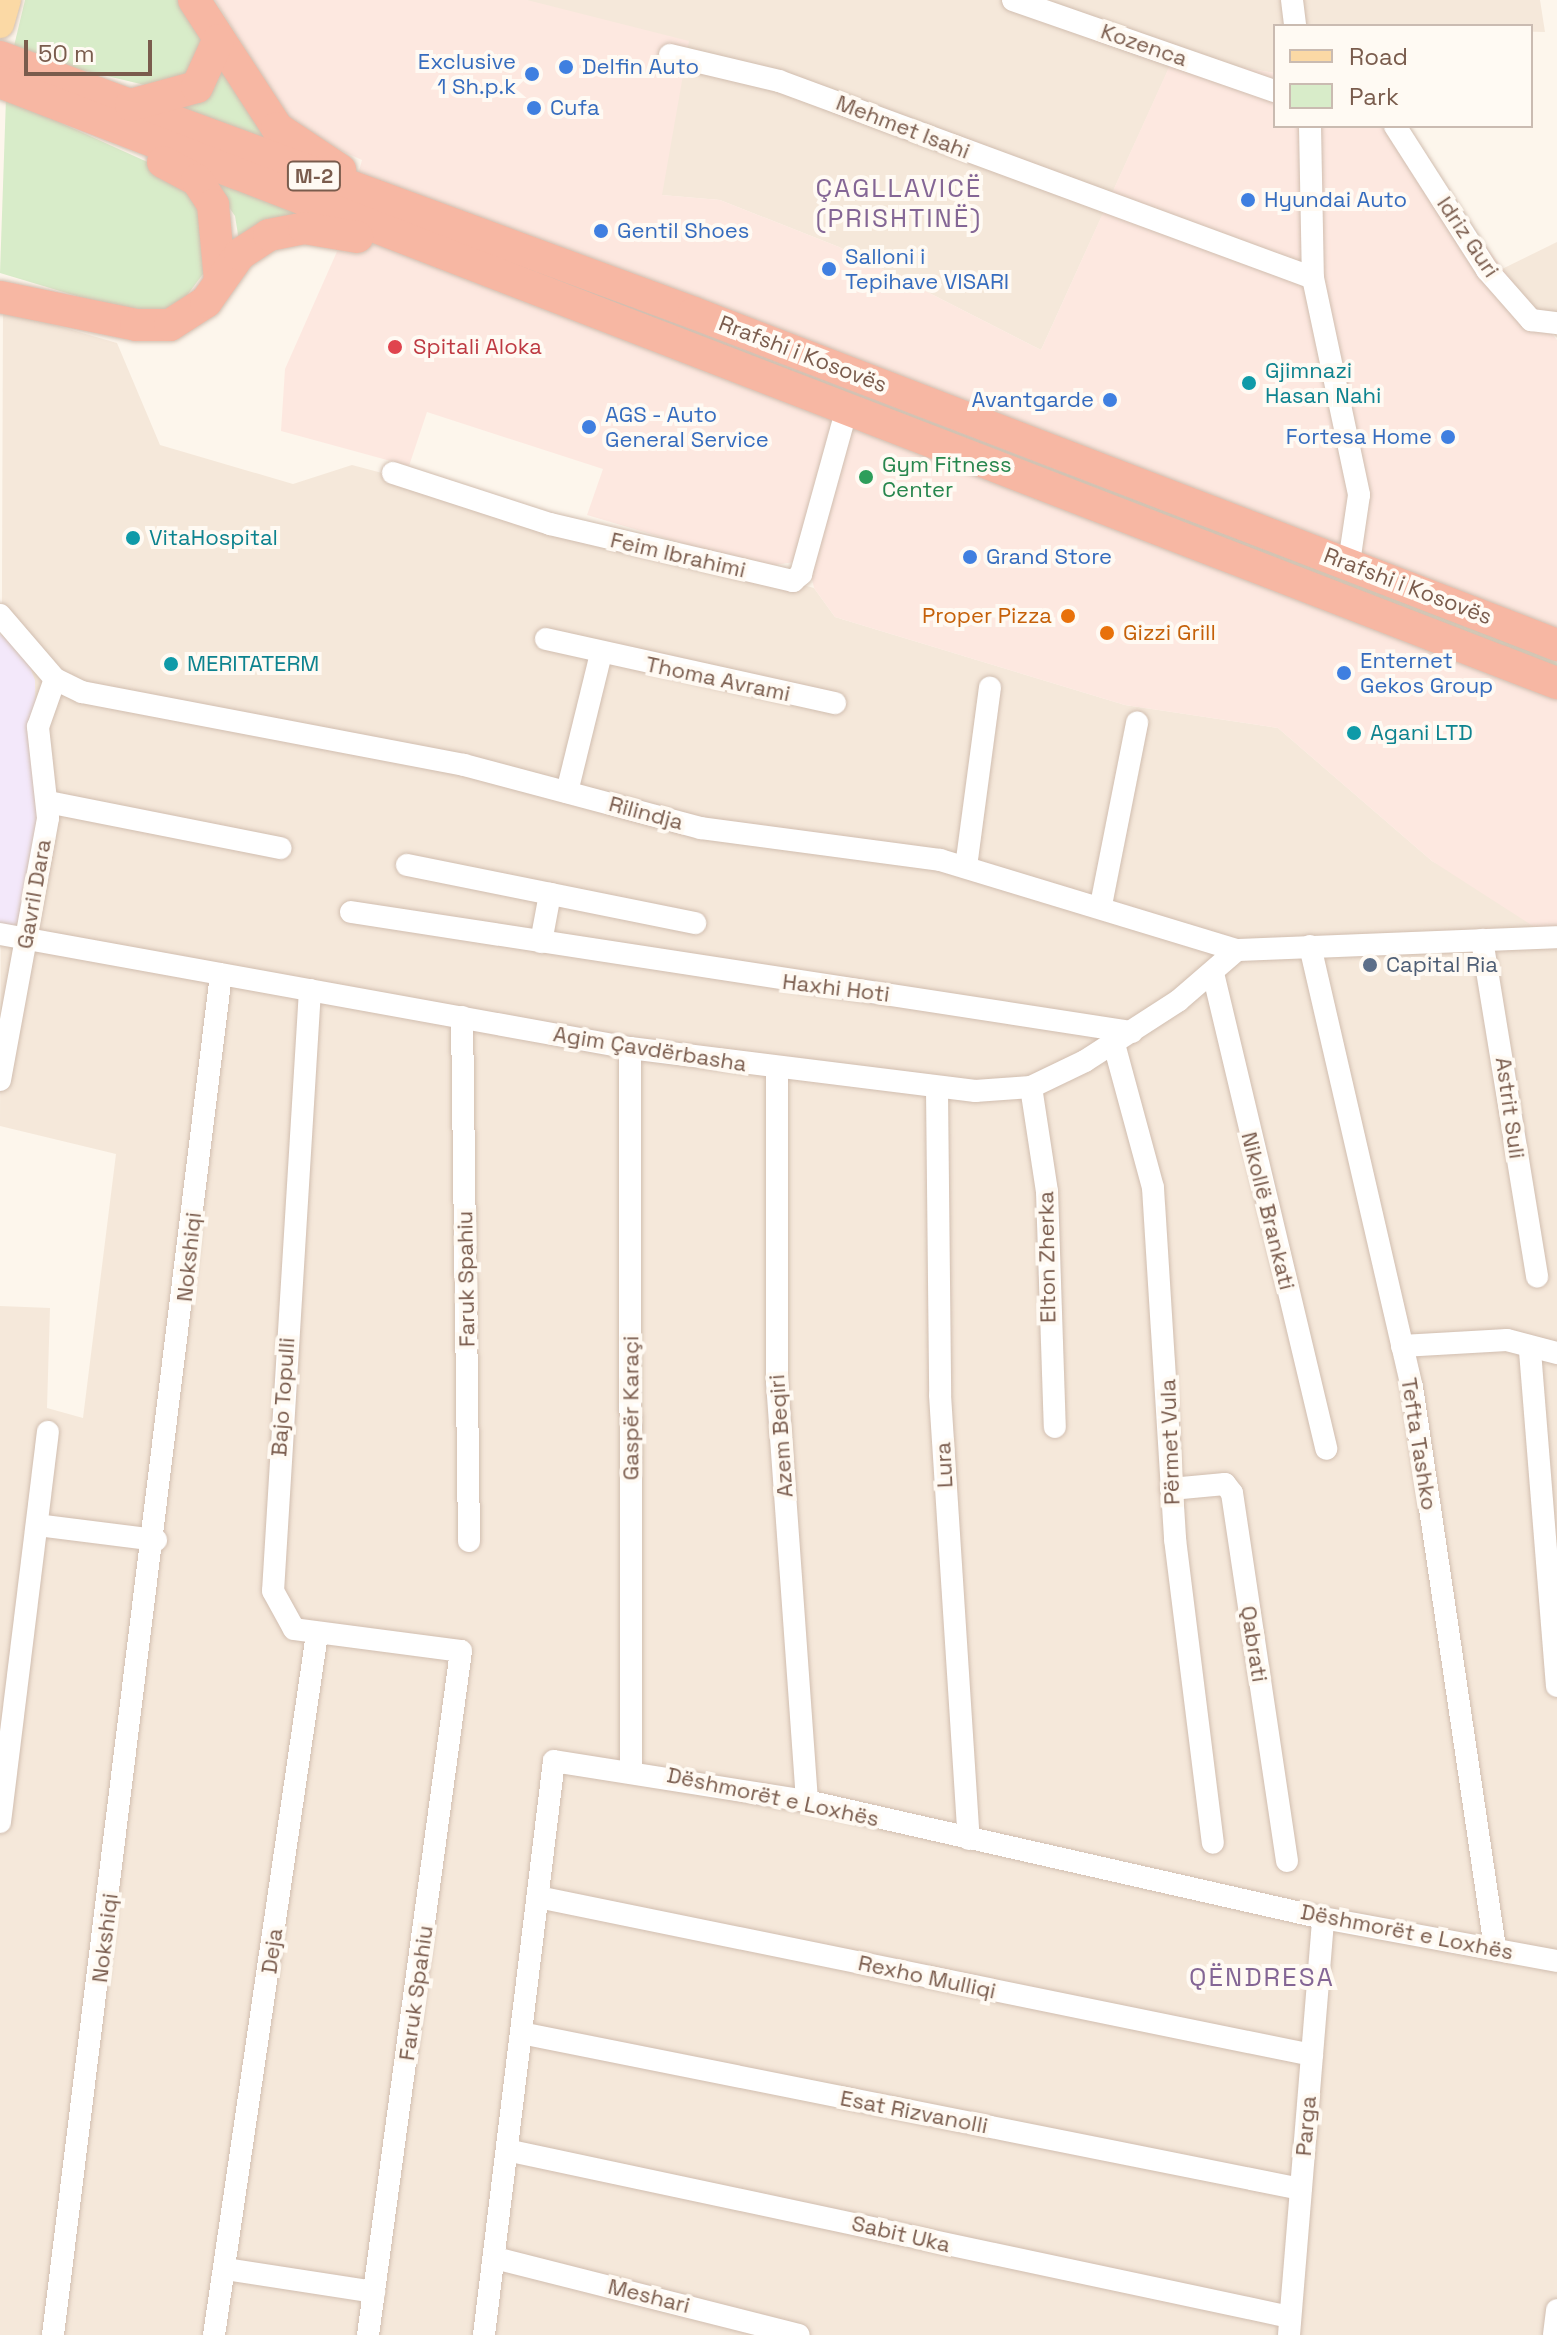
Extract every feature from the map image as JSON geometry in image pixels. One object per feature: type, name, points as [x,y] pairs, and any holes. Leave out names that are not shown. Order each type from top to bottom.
[{"type":"highway","points":[[194,0],[263,111],[296,143],[499,243]]},
{"type":"highway","points":[[218,41],[197,87],[127,117],[207,194],[220,280]]},
{"type":"highway","name":"Rrafshi i Kosovës","points":[[0,57],[44,74],[127,117],[474,269],[1557,683]]},
{"type":"highway","name":"M-2","points":[[0,82],[127,117]]},
{"type":"highway","name":"Rrafshi i Kosovës","points":[[127,117],[499,243],[1349,563],[1557,645]]},
{"type":"highway","points":[[4,292],[155,326],[195,313],[254,243],[304,228],[474,269]]},
{"type":"main road","points":[[0,24],[7,0]]},
{"type":"street","name":"Kozenca","points":[[1013,0],[1273,90]]},
{"type":"street","points":[[1292,0],[1295,24]]},
{"type":"street","name":"Mehmet Isahi","points":[[670,55],[779,81],[1313,278]]},
{"type":"street","points":[[1310,128],[1313,278],[1356,468],[1349,563]]},
{"type":"street","name":"Idriz Guri","points":[[1396,128],[1487,270],[1531,320],[1557,323]]},
{"type":"street","name":"Feim Ibrahimi","points":[[393,473],[550,524],[793,581],[801,574],[846,412]]},
{"type":"street","points":[[0,615],[55,679]]},
{"type":"street","name":"Thoma Avrami","points":[[546,639],[601,654],[835,703]]},
{"type":"street","points":[[567,792],[601,654]]},
{"type":"street","name":"Rilindja","points":[[55,679],[82,692],[464,765],[701,828],[966,867],[1101,905],[1237,950]]},
{"type":"street","name":"Gavril Dara","points":[[0,1080],[48,802],[38,727],[55,679]]},
{"type":"street","points":[[966,867],[990,688]]},
{"type":"street","points":[[1101,905],[1137,723]]},
{"type":"street","points":[[48,802],[281,848]]},
{"type":"street","points":[[407,865],[695,923]]},
{"type":"street","points":[[541,942],[550,894]]},
{"type":"street","name":"Haxhi Hoti","points":[[351,912],[1123,1038]]},
{"type":"street","name":"Agim Çavdërbasha","points":[[0,934],[630,1048],[937,1090],[1031,1087],[1123,1038],[1213,973],[1237,950]]},
{"type":"street","points":[[1237,950],[1557,937]]},
{"type":"street","name":"Astrit Suli","points":[[1482,940],[1537,1277]]},
{"type":"street","name":"Tefta Tashko","points":[[1310,946],[1402,1346],[1495,1948]]},
{"type":"street","name":"Nikollë Brankati","points":[[1213,973],[1326,1449]]},
{"type":"street","name":"Nokshiqi","points":[[53,2335],[156,1540],[221,974]]},
{"type":"street","name":"Bajo Topulli","points":[[310,990],[273,1591],[294,1629],[461,1651]]},
{"type":"street","name":"Faruk Spahiu","points":[[462,1017],[469,1541]]},
{"type":"street","name":"Përmet Vula","points":[[1123,1038],[1153,1188],[1171,1489],[1213,1843]]},
{"type":"street","name":"Gaspër Karaçi","points":[[630,1048],[631,1768]]},
{"type":"street","name":"Azem Beqiri","points":[[777,1070],[777,1382],[807,1801]]},
{"type":"street","name":"Elton Zherka","points":[[1031,1087],[1047,1192],[1055,1427]]},
{"type":"street","name":"Lura","points":[[937,1090],[940,1395],[969,1839]]},
{"type":"street","points":[[1402,1346],[1507,1340],[1530,1351],[1557,1353]]},
{"type":"street","points":[[1530,1351],[1557,1686]]},
{"type":"street","points":[[0,1822],[48,1432]]},
{"type":"street","name":"Qabrati","points":[[1171,1489],[1225,1484],[1232,1493],[1287,1861]]},
{"type":"street","points":[[37,1525],[156,1540]]},
{"type":"street","name":"Deja","points":[[214,2335],[317,1634]]},
{"type":"street","name":"Faruk Spahiu","points":[[368,2335],[461,1651]]},
{"type":"street","name":"Dëshmorët e Loxhës","points":[[484,2335],[499,2259],[543,1898],[554,1761],[631,1768],[807,1801],[1323,1918],[1557,1961]]},
{"type":"street","name":"Rexho Mulliqi","points":[[543,1898],[1312,2055]]},
{"type":"street","name":"Parga","points":[[1289,2326],[1323,1918]]},
{"type":"street","name":"Esat Rizvanolli","points":[[526,2034],[1301,2189]]},
{"type":"street","name":"Sabit Uka","points":[[511,2151],[1289,2326]]},
{"type":"street","name":"Meshari","points":[[499,2259],[799,2335]]},
{"type":"street","points":[[226,2269],[374,2292]]},
{"type":"street","points":[[1554,2335],[1557,2310]]},
{"type":"shaded area","points":[[215,0],[527,0],[689,41],[662,195],[720,200],[839,247],[1041,350],[1174,56],[1273,73],[1273,128],[1397,128],[1557,340],[1557,929],[1539,930],[1432,861],[1278,728],[1125,705],[835,617],[814,588],[808,560],[762,567],[587,515],[603,469],[427,412],[409,466],[281,431],[285,369],[339,247],[362,160],[295,130]]},
{"type":"shaded area","points":[[527,0],[1540,0],[1545,32],[1533,32],[1533,24],[1273,24],[1273,73],[1174,57],[1041,350],[839,247],[720,200],[661,195]]},
{"type":"shaded area","points":[[1557,242],[1557,338],[1500,270]]},
{"type":"shaded area","points":[[3,310],[117,343],[160,445],[293,484],[352,465],[814,588],[835,617],[1125,705],[1278,728],[1432,861],[1557,929],[1557,2335],[0,2335],[0,1306],[50,1308],[47,1408],[83,1418],[116,1154],[0,1126]]},
{"type":"shaded area","points":[[0,634],[26,657],[35,680],[38,811],[15,946],[0,944]]},
{"type":"green space","points":[[25,0],[185,0],[208,52],[170,91],[44,61],[14,46]]},
{"type":"green space","points":[[220,58],[282,144],[166,106]]},
{"type":"green space","points":[[22,75],[1522,648],[1557,663],[1557,674]]},
{"type":"green space","points":[[6,98],[196,184],[206,270],[185,298],[165,310],[120,309],[0,273]]},
{"type":"green space","points":[[204,171],[331,222],[239,241],[235,216]]},
{"type":"place","name":"Delfin Auto","points":[[566,67]]},
{"type":"place","name":"Exclusive 1 Sh.p.k","points":[[532,74]]},
{"type":"place","name":"Cufa","points":[[534,108]]},
{"type":"place","name":"Hyundai Auto","points":[[1248,200]]},
{"type":"place","name":"Gentil Shoes","points":[[601,231]]},
{"type":"place","name":"Salloni i Tepihave VISARI","points":[[829,269]]},
{"type":"place","name":"Spitali Aloka","points":[[395,347]]},
{"type":"place","name":"Gjimnazi Hasan Nahi","points":[[1249,383]]},
{"type":"place","name":"Avantgarde","points":[[1110,400]]},
{"type":"place","name":"AGS - Auto General Service","points":[[589,427]]},
{"type":"place","name":"Fortesa Home","points":[[1448,437]]},
{"type":"place","name":"Gym Fitness Center","points":[[866,477]]},
{"type":"place","name":"VitaHospital","points":[[133,538]]},
{"type":"place","name":"Grand Store","points":[[970,557]]},
{"type":"place","name":"Proper Pizza","points":[[1068,616]]},
{"type":"place","name":"Gizzi Grill","points":[[1107,633]]},
{"type":"place","name":"MERITATERM","points":[[171,664]]},
{"type":"place","name":"Enternet Gekos Group","points":[[1344,673]]},
{"type":"place","name":"Agani LTD","points":[[1354,733]]},
{"type":"place","name":"Capital Ria","points":[[1370,965]]},
{"type":"district","name":"ÇAGLLAVICË (PRISHTINË)","points":[[899,204]]},
{"type":"district","name":"QËNDRESA","points":[[1262,1978]]}]
